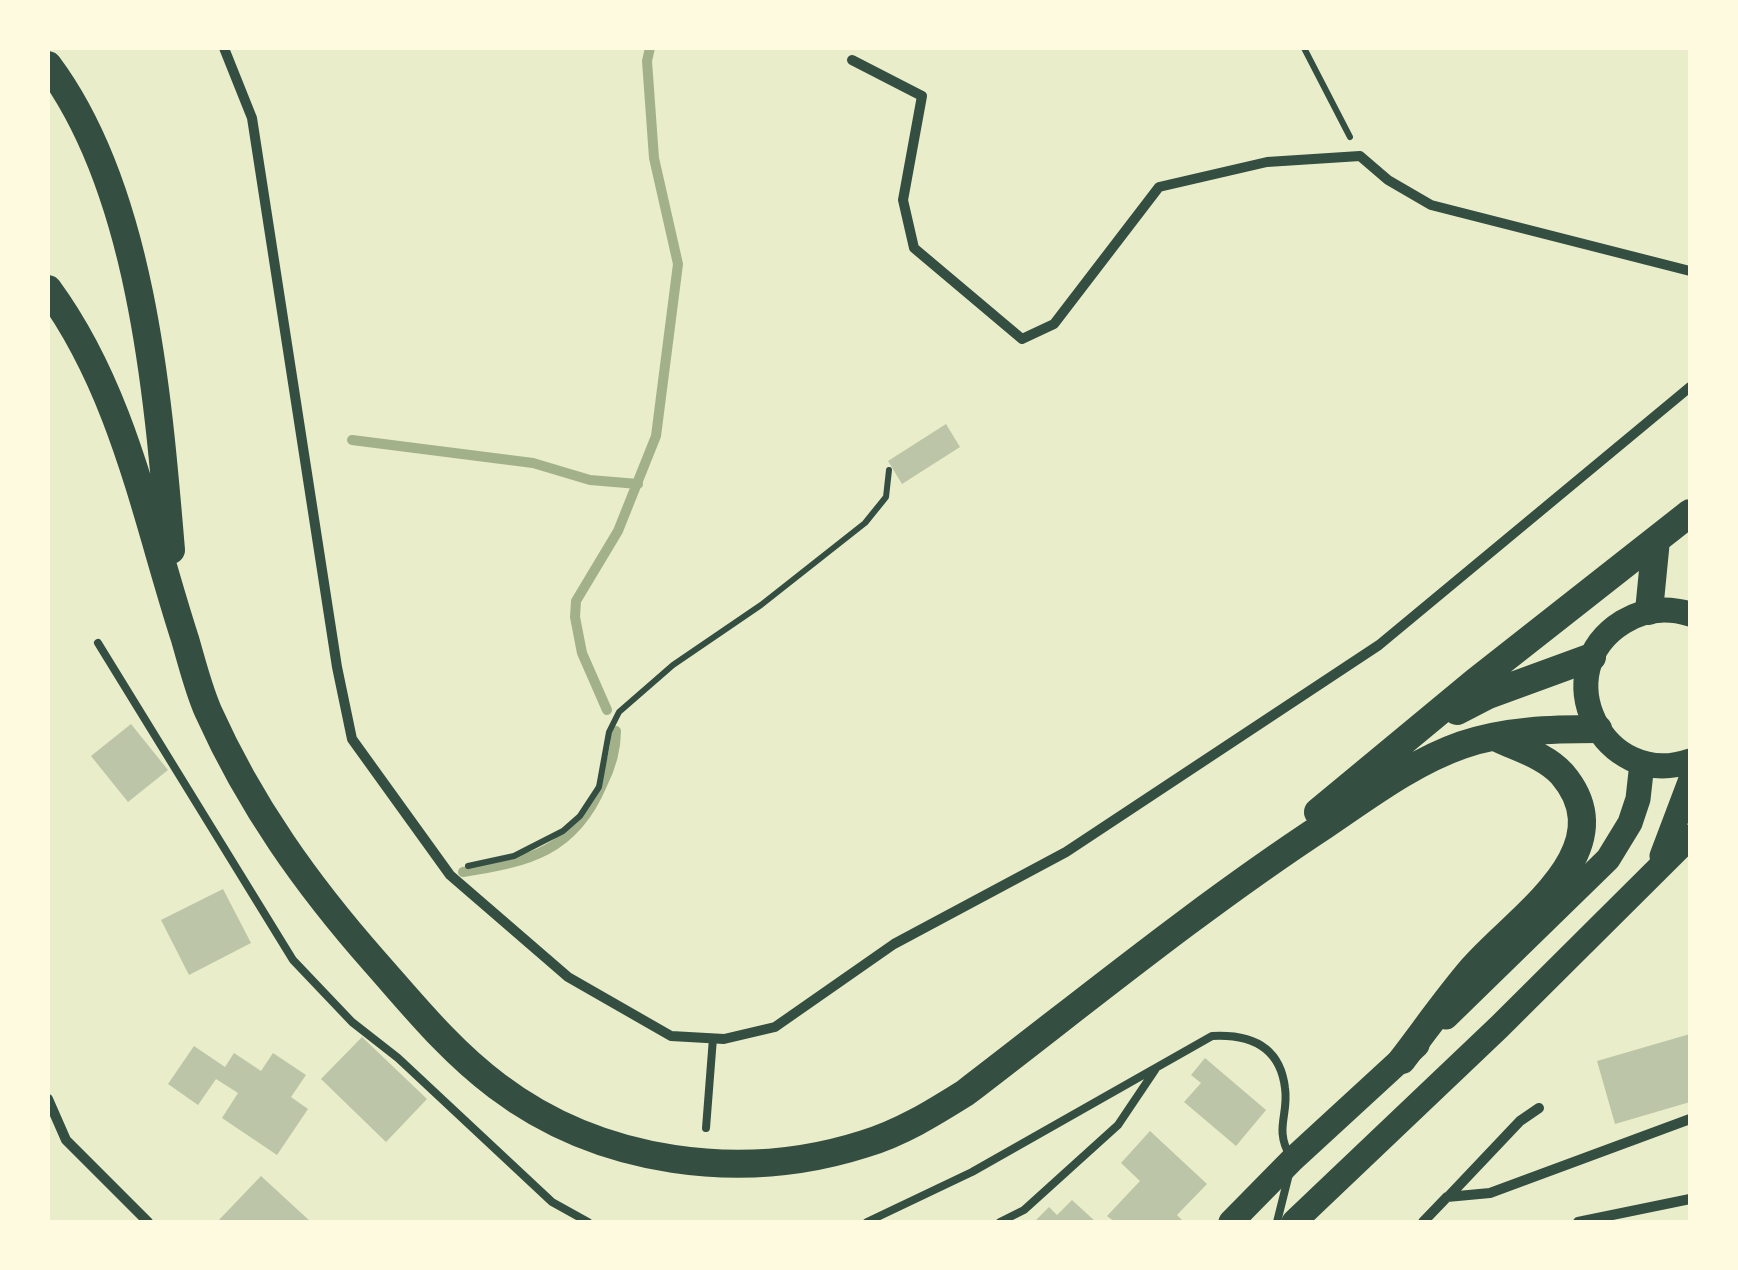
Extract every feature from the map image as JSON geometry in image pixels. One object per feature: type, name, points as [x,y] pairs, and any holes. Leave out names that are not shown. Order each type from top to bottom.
[{"type":"highway","points":[[48,65],[67,90],[92,139],[115,198],[129,250],[164,464],[177,616]]},
{"type":"highway","points":[[48,289],[71,321],[126,438],[206,706],[241,783],[294,864],[433,1027],[499,1088],[550,1119],[596,1140],[640,1153],[690,1162],[755,1164],[813,1157],[864,1144],[915,1124],[965,1094],[1255,871],[1420,765],[1493,736],[1536,730],[1598,730]]},
{"type":"highway","points":[[1255,871],[1331,800],[1690,513]]},
{"type":"highway","points":[[1649,611],[1656,540]]},
{"type":"highway","points":[[1420,730],[1488,695],[1592,657]]},
{"type":"highway","points":[[1402,1060],[1474,968],[1558,882],[1579,844],[1578,804],[1560,772],[1548,762],[1493,736]]},
{"type":"main road","points":[[1690,614],[1668,609],[1649,611],[1614,627],[1592,657],[1586,694],[1598,730],[1625,756],[1661,766],[1690,761]]},
{"type":"main road","points":[[1231,1222],[1292,1159],[1402,1060],[1608,859],[1630,823],[1638,799],[1642,763]]},
{"type":"main road","points":[[1653,874],[1680,817],[1690,782]]},
{"type":"main road","points":[[1294,1222],[1478,1048],[1690,837]]},
{"type":"street","points":[[224,48],[252,118],[337,668],[352,739],[447,871],[568,978],[671,1036],[724,1039],[776,1027],[894,944],[1066,852],[1363,656],[1690,388]]},
{"type":"street","points":[[852,60],[922,96],[903,200],[914,248],[1022,339],[1054,324],[1158,187],[1267,162],[1360,156],[1388,180],[1431,205],[1690,271]]},
{"type":"street","points":[[48,1099],[66,1140],[148,1222]]},
{"type":"street","points":[[1423,1222],[1520,1120],[1539,1108]]},
{"type":"street","points":[[1447,1197],[1490,1193],[1690,1119]]},
{"type":"street","points":[[1578,1222],[1690,1200]]},
{"type":"lane","points":[[98,643],[293,960],[352,1022],[398,1058],[552,1202],[588,1222]]},
{"type":"lane","points":[[867,1222],[972,1172],[1212,1036],[1238,1035],[1263,1046],[1279,1065],[1286,1090],[1281,1140],[1292,1159],[1277,1222]]},
{"type":"lane","points":[[706,1128],[713,1038]]},
{"type":"lane","points":[[1000,1222],[1024,1210],[1118,1125],[1158,1066]]},
{"type":"path","points":[[1304,48],[1360,156]]},
{"type":"path","points":[[447,871],[514,856],[563,830],[580,816],[599,787],[609,732],[619,712],[672,665],[761,604],[864,522],[886,497],[889,470]]},
{"type":"building","points":[[946,424],[960,447],[902,484],[888,461]]},
{"type":"building","points":[[131,724],[168,770],[128,802],[91,756]]},
{"type":"building","points":[[223,889],[251,943],[189,975],[161,920]]},
{"type":"building","points":[[1690,1034],[1690,1102],[1615,1124],[1597,1061]]},
{"type":"building","points":[[362,1037],[427,1099],[386,1142],[321,1079]]},
{"type":"building","points":[[194,1046],[225,1067],[234,1053],[261,1071],[273,1053],[306,1075],[291,1097],[308,1109],[277,1155],[222,1118],[238,1093],[216,1079],[198,1105],[168,1084]]},
{"type":"building","points":[[1205,1058],[1266,1110],[1236,1146],[1184,1102],[1201,1083],[1191,1075]]},
{"type":"building","points":[[1150,1131],[1207,1184],[1177,1215],[1184,1222],[1115,1222],[1107,1216],[1140,1181],[1121,1163]]},
{"type":"building","points":[[261,1176],[311,1222],[217,1222]]},
{"type":"building","points":[[1072,1200],[1096,1222],[1034,1222],[1049,1207],[1057,1215]]},
{"type":"waterway","points":[[607,710],[582,653],[576,601],[618,531],[656,436],[678,264],[654,158],[647,61],[650,48]]},
{"type":"waterway","points":[[352,440],[533,463],[590,480],[638,484]]},
{"type":"waterway","points":[[463,872],[529,857],[563,839],[578,825],[602,785],[612,759],[616,731]]}]
